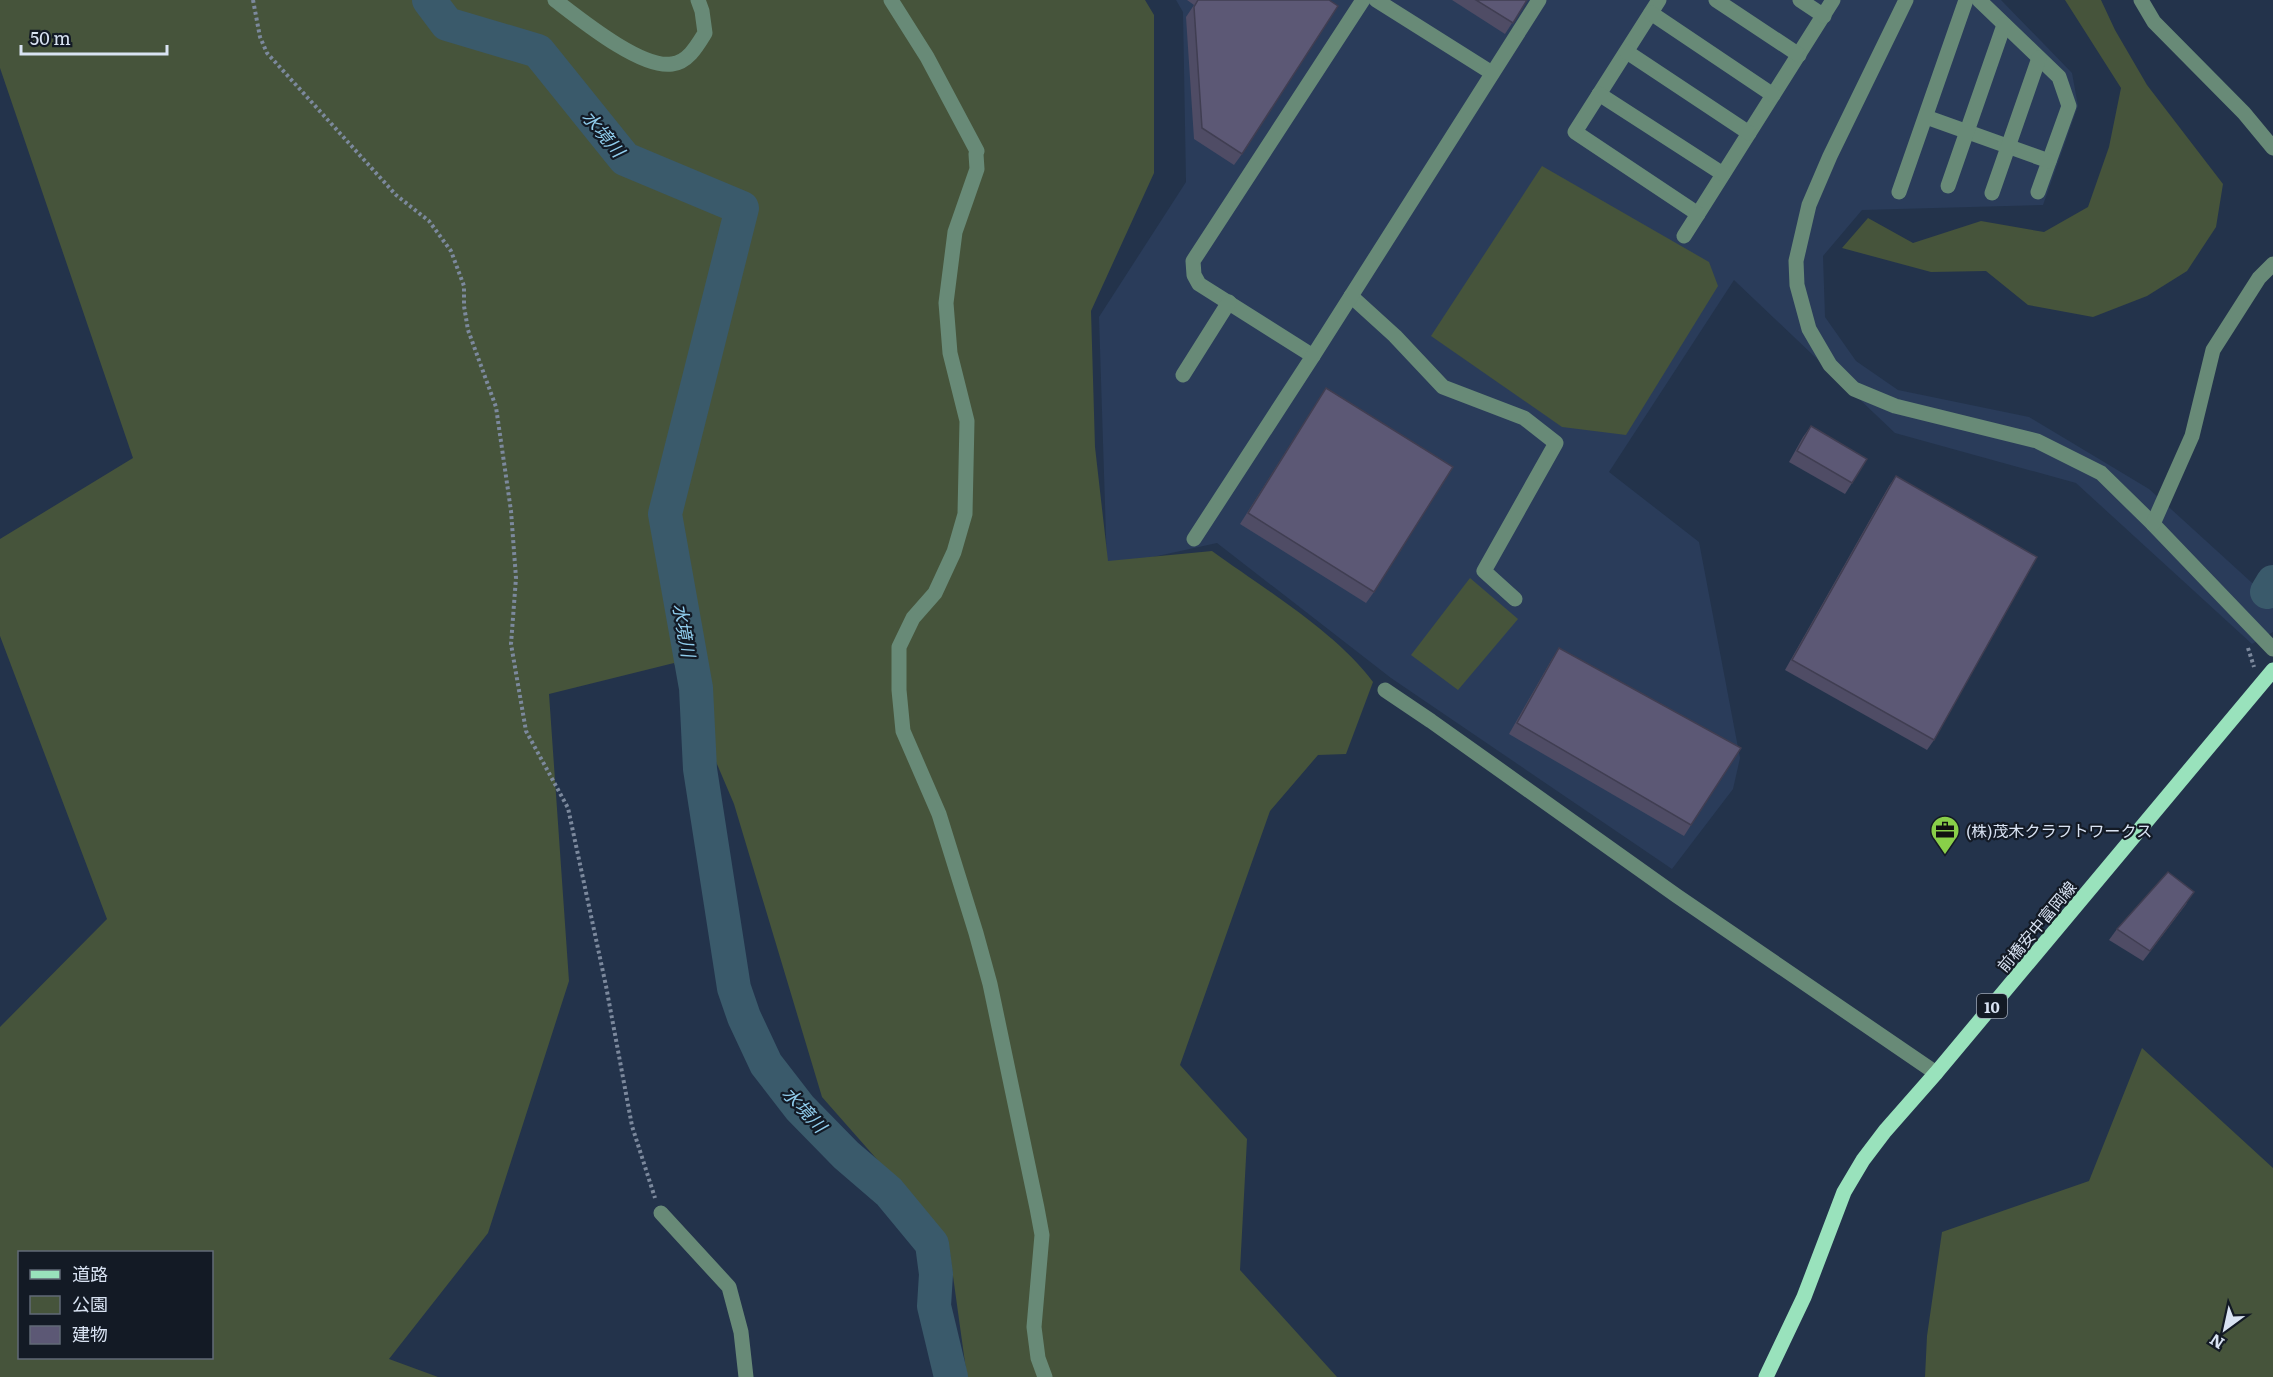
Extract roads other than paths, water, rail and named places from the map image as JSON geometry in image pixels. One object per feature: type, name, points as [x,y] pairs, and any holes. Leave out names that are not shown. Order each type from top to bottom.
[{"type":"main road","name":"前橋安中富岡線","points":[[1766,1377],[1804,1298],[1844,1192],[1863,1160],[2273,670]]},
{"type":"street","points":[[555,0],[624,49],[651,63],[673,64],[690,55],[705,33],[698,0]]},
{"type":"street","points":[[891,0],[927,57],[977,151],[977,168],[955,232],[946,303],[950,353],[967,421],[965,514],[954,552],[935,593],[913,618],[899,647],[899,690],[903,731],[939,814],[990,984],[1042,1235],[1034,1327],[1038,1358],[1045,1377]]},
{"type":"street","points":[[1313,356],[1200,284],[1194,275],[1193,261],[1363,0]]},
{"type":"street","points":[[1376,0],[1492,74]]},
{"type":"street","points":[[1194,539],[1539,0]]},
{"type":"street","points":[[1659,0],[1575,132],[1698,213]]},
{"type":"street","points":[[1716,0],[1799,55]]},
{"type":"street","points":[[1800,0],[1824,16]]},
{"type":"street","points":[[1684,236],[1833,0]]},
{"type":"street","points":[[1906,0],[1830,156],[1809,205],[1796,261],[1797,285],[1809,329],[1830,365],[1854,389],[1895,406],[2037,441],[2101,473],[2273,650]]},
{"type":"street","points":[[1899,192],[1966,0]]},
{"type":"street","points":[[1979,0],[2059,77],[2069,106],[2038,192]]},
{"type":"street","points":[[2141,0],[2154,22],[2244,113],[2273,148]]},
{"type":"street","points":[[1651,13],[1773,95]]},
{"type":"street","points":[[1948,186],[2004,25]]},
{"type":"street","points":[[1626,51],[1749,133]]},
{"type":"street","points":[[1992,193],[2039,58]]},
{"type":"street","points":[[1599,94],[1723,174]]},
{"type":"street","points":[[1926,117],[2049,161]]},
{"type":"street","points":[[2153,524],[2192,436],[2213,350],[2259,278],[2273,264]]},
{"type":"street","points":[[1351,296],[1395,336],[1443,387],[1524,418],[1556,442],[1484,571],[1515,599]]},
{"type":"street","points":[[1183,375],[1228,302]]},
{"type":"street","points":[[1385,690],[1441,727],[1677,896],[1936,1073]]},
{"type":"street","points":[[661,1213],[729,1287],[741,1332],[746,1377]]},
{"type":"waterway","name":"水境川","points":[[429,0],[447,24],[538,51],[625,159],[742,208],[665,514],[696,688],[700,769],[734,988],[744,1017],[766,1064],[800,1108],[846,1155],[889,1192],[932,1244],[936,1274],[934,1306],[951,1377]]},
{"type":"waterway","points":[[2267,592],[2273,582]]},
{"type":"place","name":"(株)茂木クラフトワークス","points":[[1945,856]]}]
